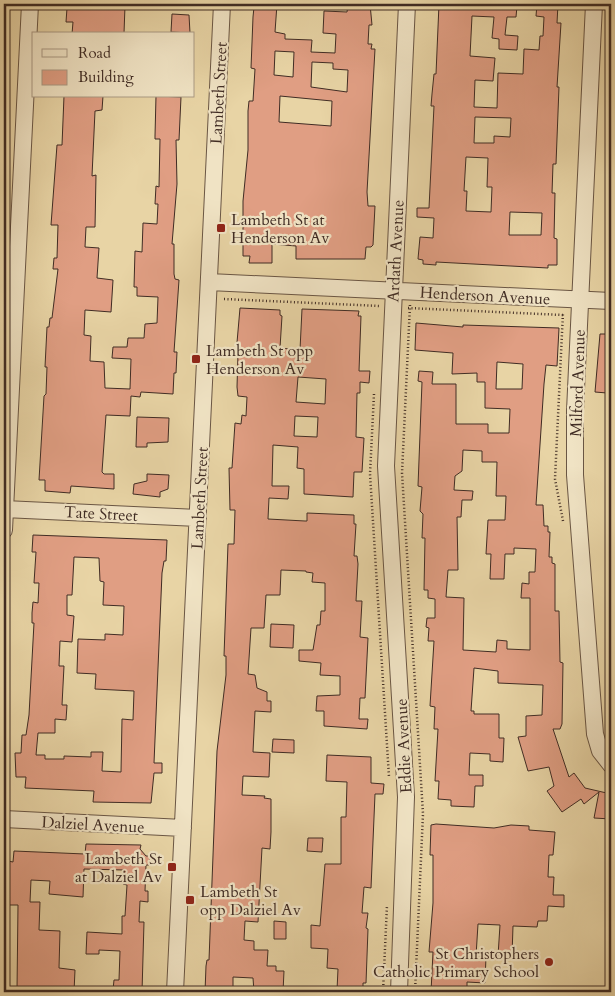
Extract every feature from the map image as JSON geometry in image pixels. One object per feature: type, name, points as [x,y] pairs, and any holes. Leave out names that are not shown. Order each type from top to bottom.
[{"type":"street","points":[[4,530],[30,4]]},
{"type":"street","name":"Lambeth Street","points":[[176,992],[222,4]]},
{"type":"street","name":"Ardath Avenue","points":[[388,499],[383,295],[407,4]]},
{"type":"street","name":"Milford Avenue","points":[[594,4],[575,412],[575,475],[596,734],[600,751],[609,762]]},
{"type":"street","name":"Henderson Avenue","points":[[209,282],[383,295],[411,291],[611,301]]},
{"type":"street","name":"Eddie Avenue","points":[[388,499],[405,790],[405,867],[399,992]]},
{"type":"street","name":"Tate Street","points":[[4,509],[198,518]]},
{"type":"street","name":"Dalziel Avenue","points":[[4,819],[183,828]]},
{"type":"path","points":[[411,291],[402,473],[424,814],[415,992]]},
{"type":"path","points":[[374,385],[370,474],[390,784]]},
{"type":"path","points":[[383,992],[387,896]]},
{"type":"building","points":[[257,4],[277,4],[275,32],[285,34],[285,39],[312,40],[311,52],[335,53],[336,34],[323,33],[324,11],[347,12],[348,4],[370,4],[372,25],[369,25],[368,44],[372,44],[371,49],[375,49],[367,192],[368,206],[375,206],[373,245],[366,247],[365,259],[296,259],[296,246],[272,244],[272,263],[249,263],[250,256],[243,256],[243,201],[248,150],[248,111],[249,101],[253,101],[255,69],[251,68],[253,17],[254,7],[257,7]],"holes":[[[275,51],[294,52],[293,77],[274,75]],[[312,62],[333,63],[333,69],[348,70],[347,92],[311,87]],[[280,96],[332,101],[331,126],[279,122]]]},
{"type":"building","points":[[439,4],[516,4],[516,17],[507,17],[505,35],[518,36],[517,50],[499,49],[499,39],[492,38],[494,17],[472,16],[470,56],[495,58],[493,81],[475,80],[474,107],[497,108],[498,73],[523,74],[524,49],[539,50],[540,36],[543,36],[544,17],[536,16],[537,4],[558,4],[557,23],[561,23],[557,87],[559,87],[556,164],[553,164],[552,193],[555,193],[554,238],[557,239],[557,265],[548,265],[548,268],[436,262],[436,265],[423,264],[423,260],[418,259],[420,237],[433,238],[434,218],[417,217],[417,208],[429,208],[434,106],[431,106],[434,74],[436,74]],"holes":[[[475,117],[511,118],[510,137],[494,136],[494,143],[474,143]],[[466,157],[488,158],[487,187],[492,187],[491,212],[466,211],[467,191],[464,191]],[[510,212],[542,213],[541,235],[509,235]]]},
{"type":"building","points":[[73,5],[125,6],[124,32],[72,32],[73,22],[66,22],[67,8],[73,8]]},
{"type":"building","points":[[172,14],[189,15],[190,32],[171,32]]},
{"type":"building","points":[[64,98],[103,98],[102,110],[95,111],[92,176],[96,175],[95,227],[86,227],[85,247],[99,248],[97,278],[113,280],[111,312],[85,310],[84,335],[91,336],[90,361],[104,362],[105,388],[130,389],[131,359],[112,358],[113,347],[127,347],[128,338],[144,338],[145,324],[157,323],[158,297],[137,296],[137,287],[134,287],[135,251],[142,252],[143,223],[157,224],[158,204],[155,204],[156,186],[159,187],[160,139],[155,139],[156,98],[181,98],[179,140],[176,140],[177,184],[172,244],[174,244],[174,274],[175,279],[179,280],[174,352],[177,352],[176,373],[174,373],[173,394],[141,392],[140,397],[131,396],[130,416],[106,415],[102,472],[104,474],[114,474],[114,489],[71,486],[70,493],[45,491],[45,480],[39,480],[44,396],[46,394],[47,327],[49,327],[50,318],[52,318],[58,269],[53,269],[54,258],[57,258],[58,225],[51,225],[57,145],[62,145]]},
{"type":"building","points":[[240,308],[280,310],[280,315],[282,316],[280,348],[300,350],[302,309],[359,311],[358,316],[361,316],[359,371],[370,371],[369,383],[360,382],[360,393],[357,393],[356,437],[364,438],[362,472],[354,472],[353,497],[304,494],[304,469],[297,468],[298,447],[273,445],[272,486],[289,486],[288,499],[269,498],[268,519],[307,521],[307,513],[354,515],[354,524],[356,524],[354,556],[357,556],[358,564],[356,601],[362,601],[360,637],[368,638],[365,698],[360,698],[359,719],[368,719],[367,729],[324,726],[324,711],[316,711],[317,696],[340,695],[340,676],[320,675],[321,663],[299,661],[299,650],[313,650],[317,625],[320,625],[321,611],[325,611],[325,583],[312,582],[313,573],[281,570],[280,595],[266,595],[264,628],[251,628],[248,674],[255,675],[257,688],[267,692],[267,701],[271,701],[271,712],[255,711],[253,752],[270,753],[269,777],[243,776],[242,795],[265,796],[264,798],[271,799],[271,832],[270,849],[262,848],[258,922],[245,921],[244,940],[254,941],[254,950],[268,950],[267,966],[276,966],[276,971],[284,971],[283,992],[254,992],[253,978],[233,977],[233,992],[205,992],[206,966],[207,960],[209,960],[217,751],[226,675],[226,656],[224,656],[228,544],[234,544],[235,510],[230,510],[229,468],[232,468],[235,423],[241,424],[242,415],[246,416],[247,397],[238,396],[238,354],[236,354]],"holes":[[[298,377],[326,379],[325,404],[296,402]],[[295,416],[318,417],[317,437],[294,436]]]},
{"type":"building","points":[[416,323],[463,327],[463,325],[559,328],[557,366],[546,365],[536,505],[543,505],[544,526],[548,526],[548,532],[550,532],[549,557],[552,557],[552,563],[555,564],[555,611],[559,611],[560,662],[563,663],[562,724],[560,729],[553,729],[569,777],[574,773],[585,788],[611,794],[611,819],[594,818],[599,792],[584,804],[581,799],[562,812],[547,791],[554,786],[549,767],[528,771],[518,737],[526,736],[526,716],[542,715],[543,685],[498,683],[498,671],[474,668],[471,711],[474,711],[474,714],[499,714],[499,738],[504,738],[503,762],[490,761],[490,754],[470,753],[469,775],[483,775],[483,786],[475,786],[474,807],[451,806],[451,800],[438,799],[439,781],[435,781],[438,729],[434,729],[435,707],[430,706],[434,641],[428,641],[429,628],[426,627],[427,618],[435,618],[435,599],[428,598],[428,590],[424,590],[425,538],[422,538],[423,514],[420,511],[422,487],[418,486],[422,382],[418,381],[419,371],[433,372],[432,384],[456,384],[456,424],[488,424],[488,433],[509,433],[510,409],[485,408],[485,382],[477,382],[477,373],[452,374],[453,353],[415,350]],"holes":[[[497,362],[523,364],[522,389],[496,389]],[[463,450],[482,451],[482,462],[497,462],[496,496],[506,496],[505,520],[488,520],[486,554],[491,554],[490,579],[504,579],[505,554],[514,554],[514,548],[536,549],[535,572],[529,572],[529,584],[522,583],[521,598],[530,598],[530,650],[507,649],[507,641],[497,640],[496,652],[463,650],[464,598],[446,597],[448,570],[458,570],[457,517],[461,517],[462,500],[472,500],[473,491],[454,490],[455,476],[462,471]]]},
{"type":"building","points":[[600,334],[611,334],[611,366],[609,366],[607,393],[595,392]]},
{"type":"building","points":[[137,417],[169,418],[168,442],[147,443],[147,447],[136,447]]},
{"type":"building","points":[[147,474],[169,475],[168,489],[160,492],[160,497],[133,494],[134,484],[147,481]]},
{"type":"building","points":[[33,535],[167,540],[166,561],[164,561],[162,573],[154,763],[162,763],[162,773],[154,773],[151,803],[93,802],[94,791],[25,788],[26,777],[16,777],[15,753],[21,753],[22,735],[26,735],[29,715],[34,623],[32,623],[32,613],[33,602],[38,603],[39,583],[34,583],[36,552],[32,552]],"holes":[[[74,557],[99,558],[100,581],[104,582],[103,605],[124,606],[123,635],[105,634],[105,640],[78,639],[77,673],[96,674],[95,689],[134,691],[133,720],[122,719],[121,772],[102,771],[103,752],[91,752],[91,757],[64,756],[64,759],[45,759],[45,755],[36,755],[38,733],[55,733],[55,719],[66,720],[67,705],[62,705],[64,666],[59,666],[60,641],[72,642],[74,616],[67,615],[67,595],[72,595]]]},
{"type":"building","points":[[271,624],[294,625],[293,648],[270,647]]},
{"type":"building","points":[[273,739],[294,740],[294,753],[272,752]]},
{"type":"building","points":[[327,755],[371,757],[371,783],[384,784],[383,794],[375,794],[371,888],[364,887],[362,913],[368,913],[366,928],[368,929],[366,983],[363,983],[363,992],[337,990],[338,969],[327,968],[328,949],[311,948],[311,925],[320,926],[325,864],[341,864],[341,817],[346,817],[347,782],[326,781]]},
{"type":"building","points":[[431,825],[494,828],[511,825],[529,826],[529,830],[555,832],[553,855],[549,855],[548,877],[554,877],[553,895],[564,895],[564,907],[548,906],[547,921],[538,921],[537,927],[513,926],[512,956],[498,956],[500,925],[478,924],[476,956],[486,956],[485,983],[467,982],[467,992],[431,992],[433,952],[429,952],[433,903],[433,855],[430,855]]},
{"type":"building","points":[[308,838],[323,838],[322,852],[307,851]]},
{"type":"building","points":[[86,844],[141,845],[140,849],[146,856],[150,856],[149,865],[146,865],[145,891],[148,891],[148,902],[140,901],[139,922],[144,922],[142,992],[116,992],[116,990],[113,990],[114,980],[119,980],[120,951],[99,950],[99,954],[86,954],[87,932],[122,934],[122,916],[125,916],[127,885],[123,884],[124,870],[84,869],[83,897],[49,894],[50,881],[31,880],[30,902],[40,902],[39,930],[60,931],[59,968],[75,970],[74,992],[17,990],[18,905],[8,905],[8,861],[13,862],[14,851],[85,854]]},
{"type":"building","points":[[274,921],[286,922],[286,939],[274,939]]},
{"type":"place","name":"Lambeth St at Henderson Av","points":[[221,228]]},
{"type":"place","name":"Lambeth St opp Henderson Av","points":[[196,359]]},
{"type":"place","name":"Lambeth St at Dalziel Av","points":[[172,867]]},
{"type":"place","name":"Lambeth St opp Dalziel Av","points":[[190,900]]},
{"type":"place","name":"St Christophers Catholic Primary School","points":[[549,962]]}]
